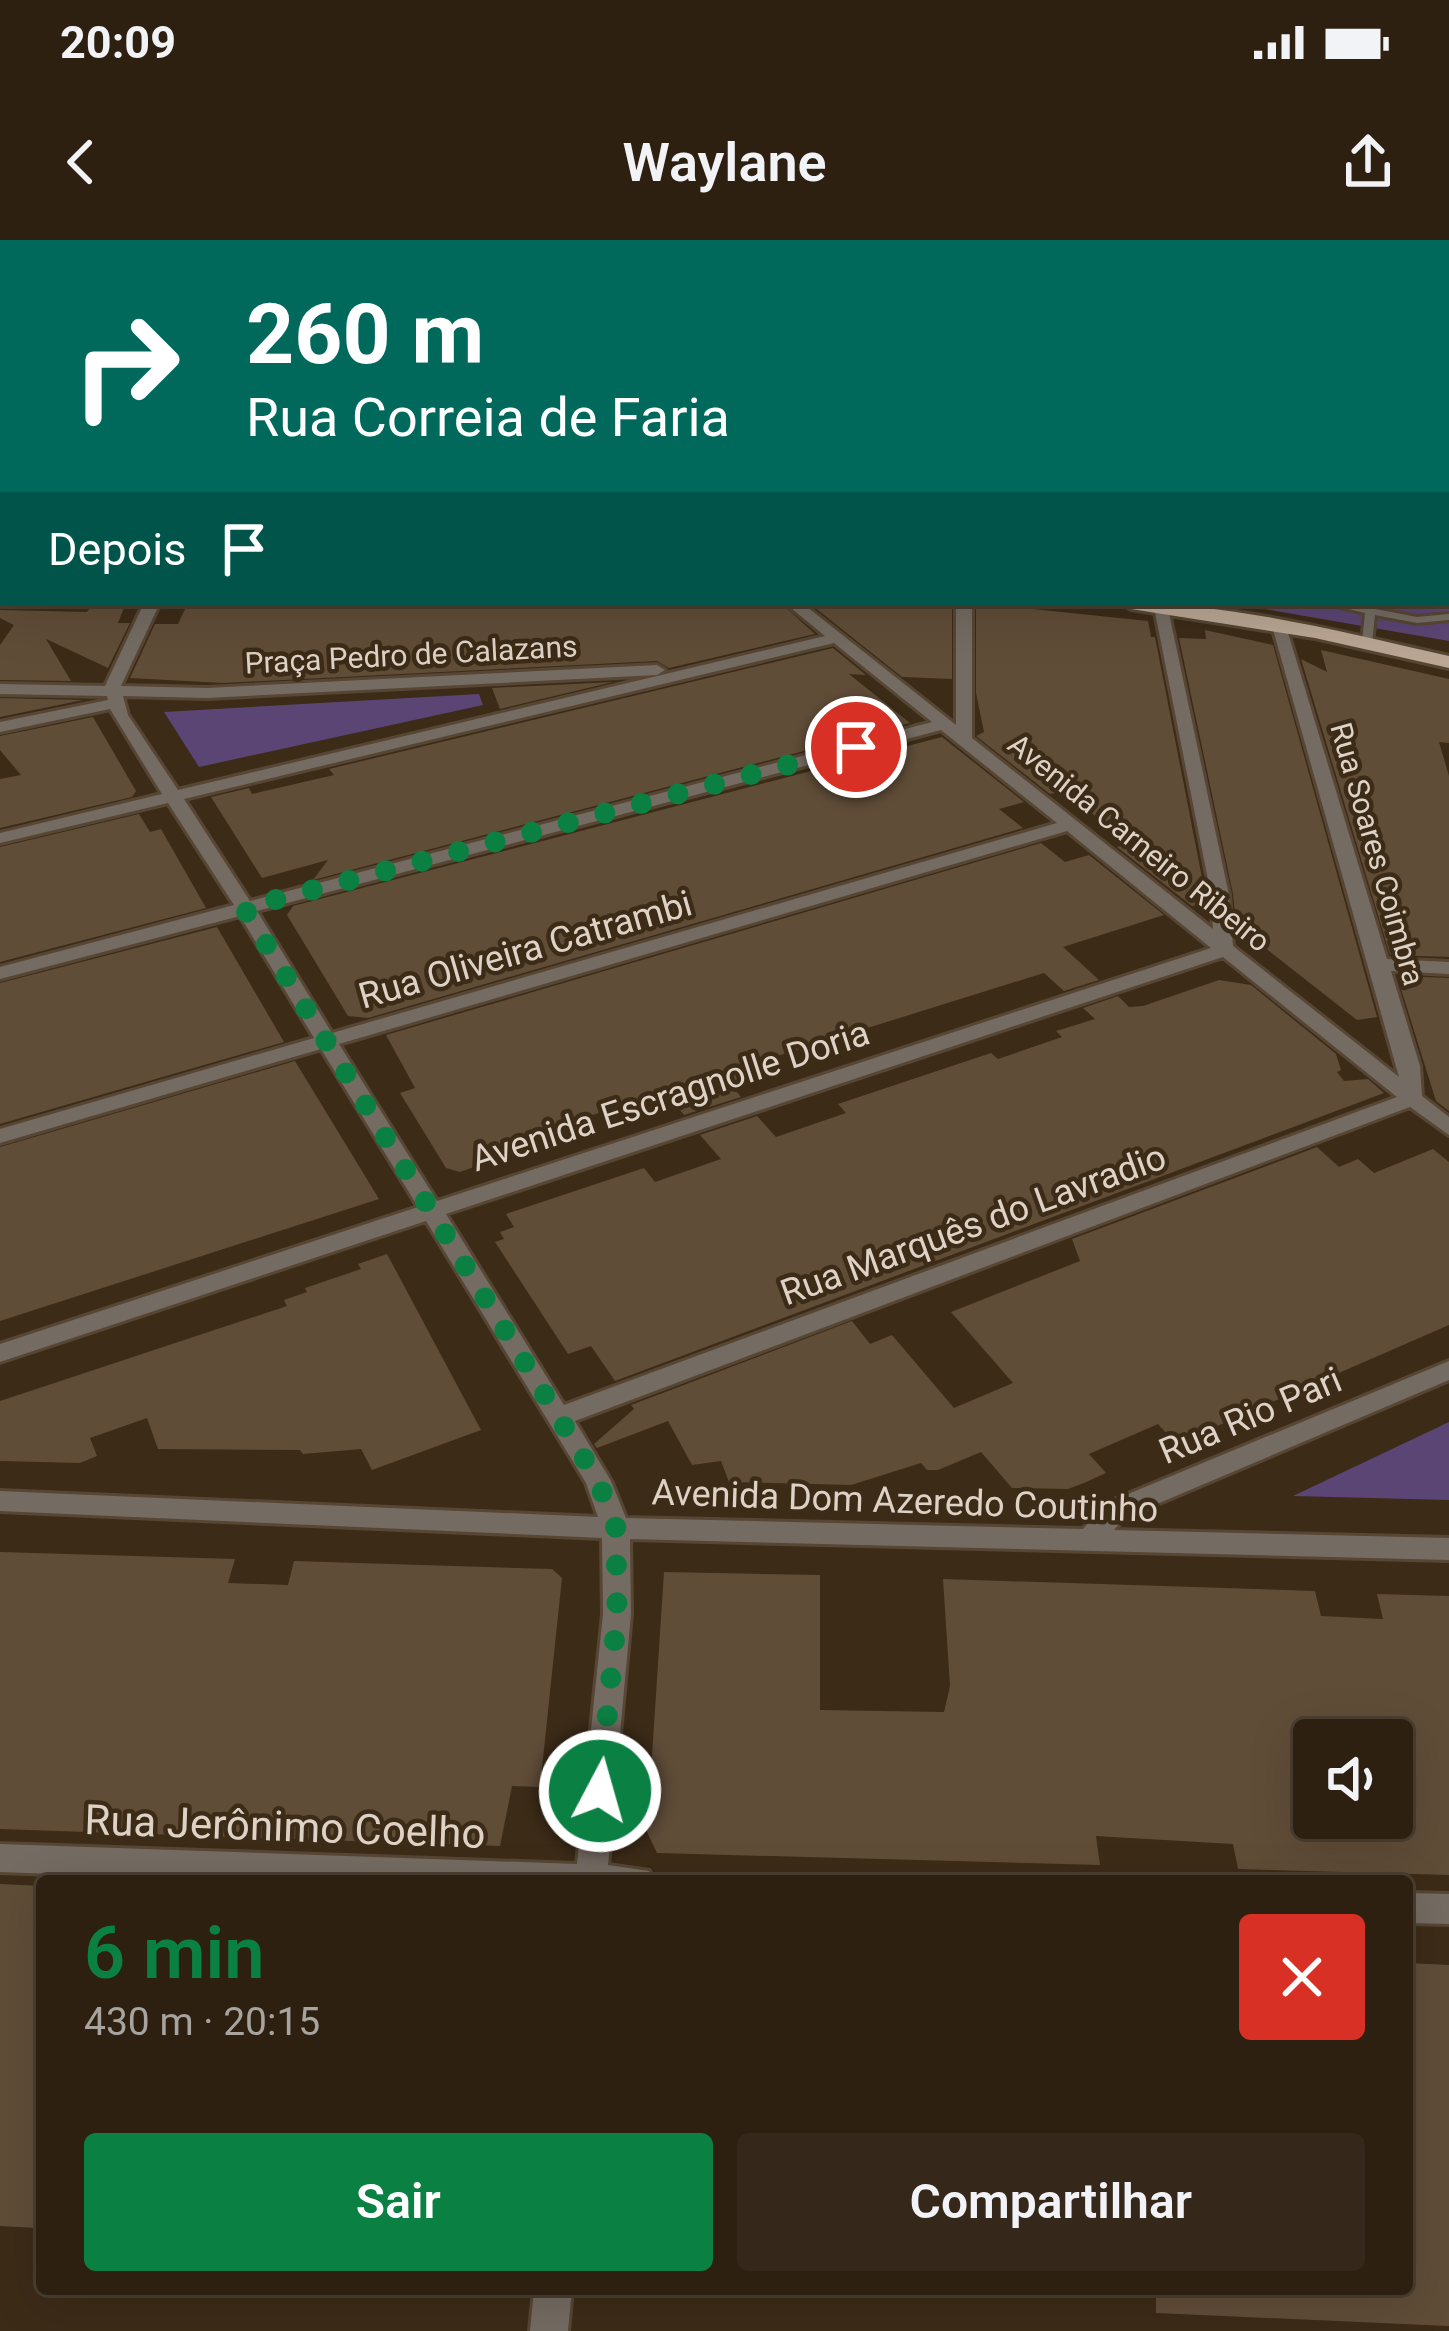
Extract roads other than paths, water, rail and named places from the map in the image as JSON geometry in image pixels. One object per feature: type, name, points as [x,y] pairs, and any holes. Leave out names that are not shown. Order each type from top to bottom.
[{"type":"main road","points":[[1154,606],[1280,626],[1449,662]]},
{"type":"street","points":[[150,606],[112,683],[114,699],[598,1481],[616,1528],[617,1614],[591,1875]]},
{"type":"street","name":"Avenida Carneiro Ribeiro","points":[[797,606],[1449,1128]]},
{"type":"street","points":[[964,606],[964,740]]},
{"type":"street","points":[[1162,607],[1220,895],[1224,950]]},
{"type":"street","name":"Rua Soares Coimbra","points":[[1280,626],[1408,1066],[1412,1099]]},
{"type":"street","points":[[0,838],[837,638]]},
{"type":"street","name":"Praça Pedro de Calazans","points":[[114,699],[712,668]]},
{"type":"street","points":[[0,689],[114,699]]},
{"type":"street","points":[[0,727],[114,699]]},
{"type":"street","points":[[0,973],[944,724]]},
{"type":"street","name":"Rua Oliveira Catrambi","points":[[0,1136],[1070,825]]},
{"type":"street","name":"Avenida Escragnolle Doria","points":[[0,1352],[1224,950]]},
{"type":"street","points":[[1377,964],[1449,968]]},
{"type":"street","name":"Rua Marquês do Lavradio","points":[[559,1417],[1412,1099]]},
{"type":"street","name":"Rua Rio Pari","points":[[1089,1541],[1114,1511],[1449,1370]]},
{"type":"street","name":"Avenida Dom Azeredo Coutinho","points":[[0,1502],[616,1528],[1449,1549]]},
{"type":"street","name":"Rua Jerônimo Coelho","points":[[0,1858],[457,1875]]},
{"type":"street","points":[[1413,1908],[1449,1909]]},
{"type":"street","points":[[549,2331],[552,2295]]},
{"type":"lane","points":[[1341,606],[1417,620],[1449,616]]},
{"type":"lane","points":[[1367,643],[1370,613]]}]
